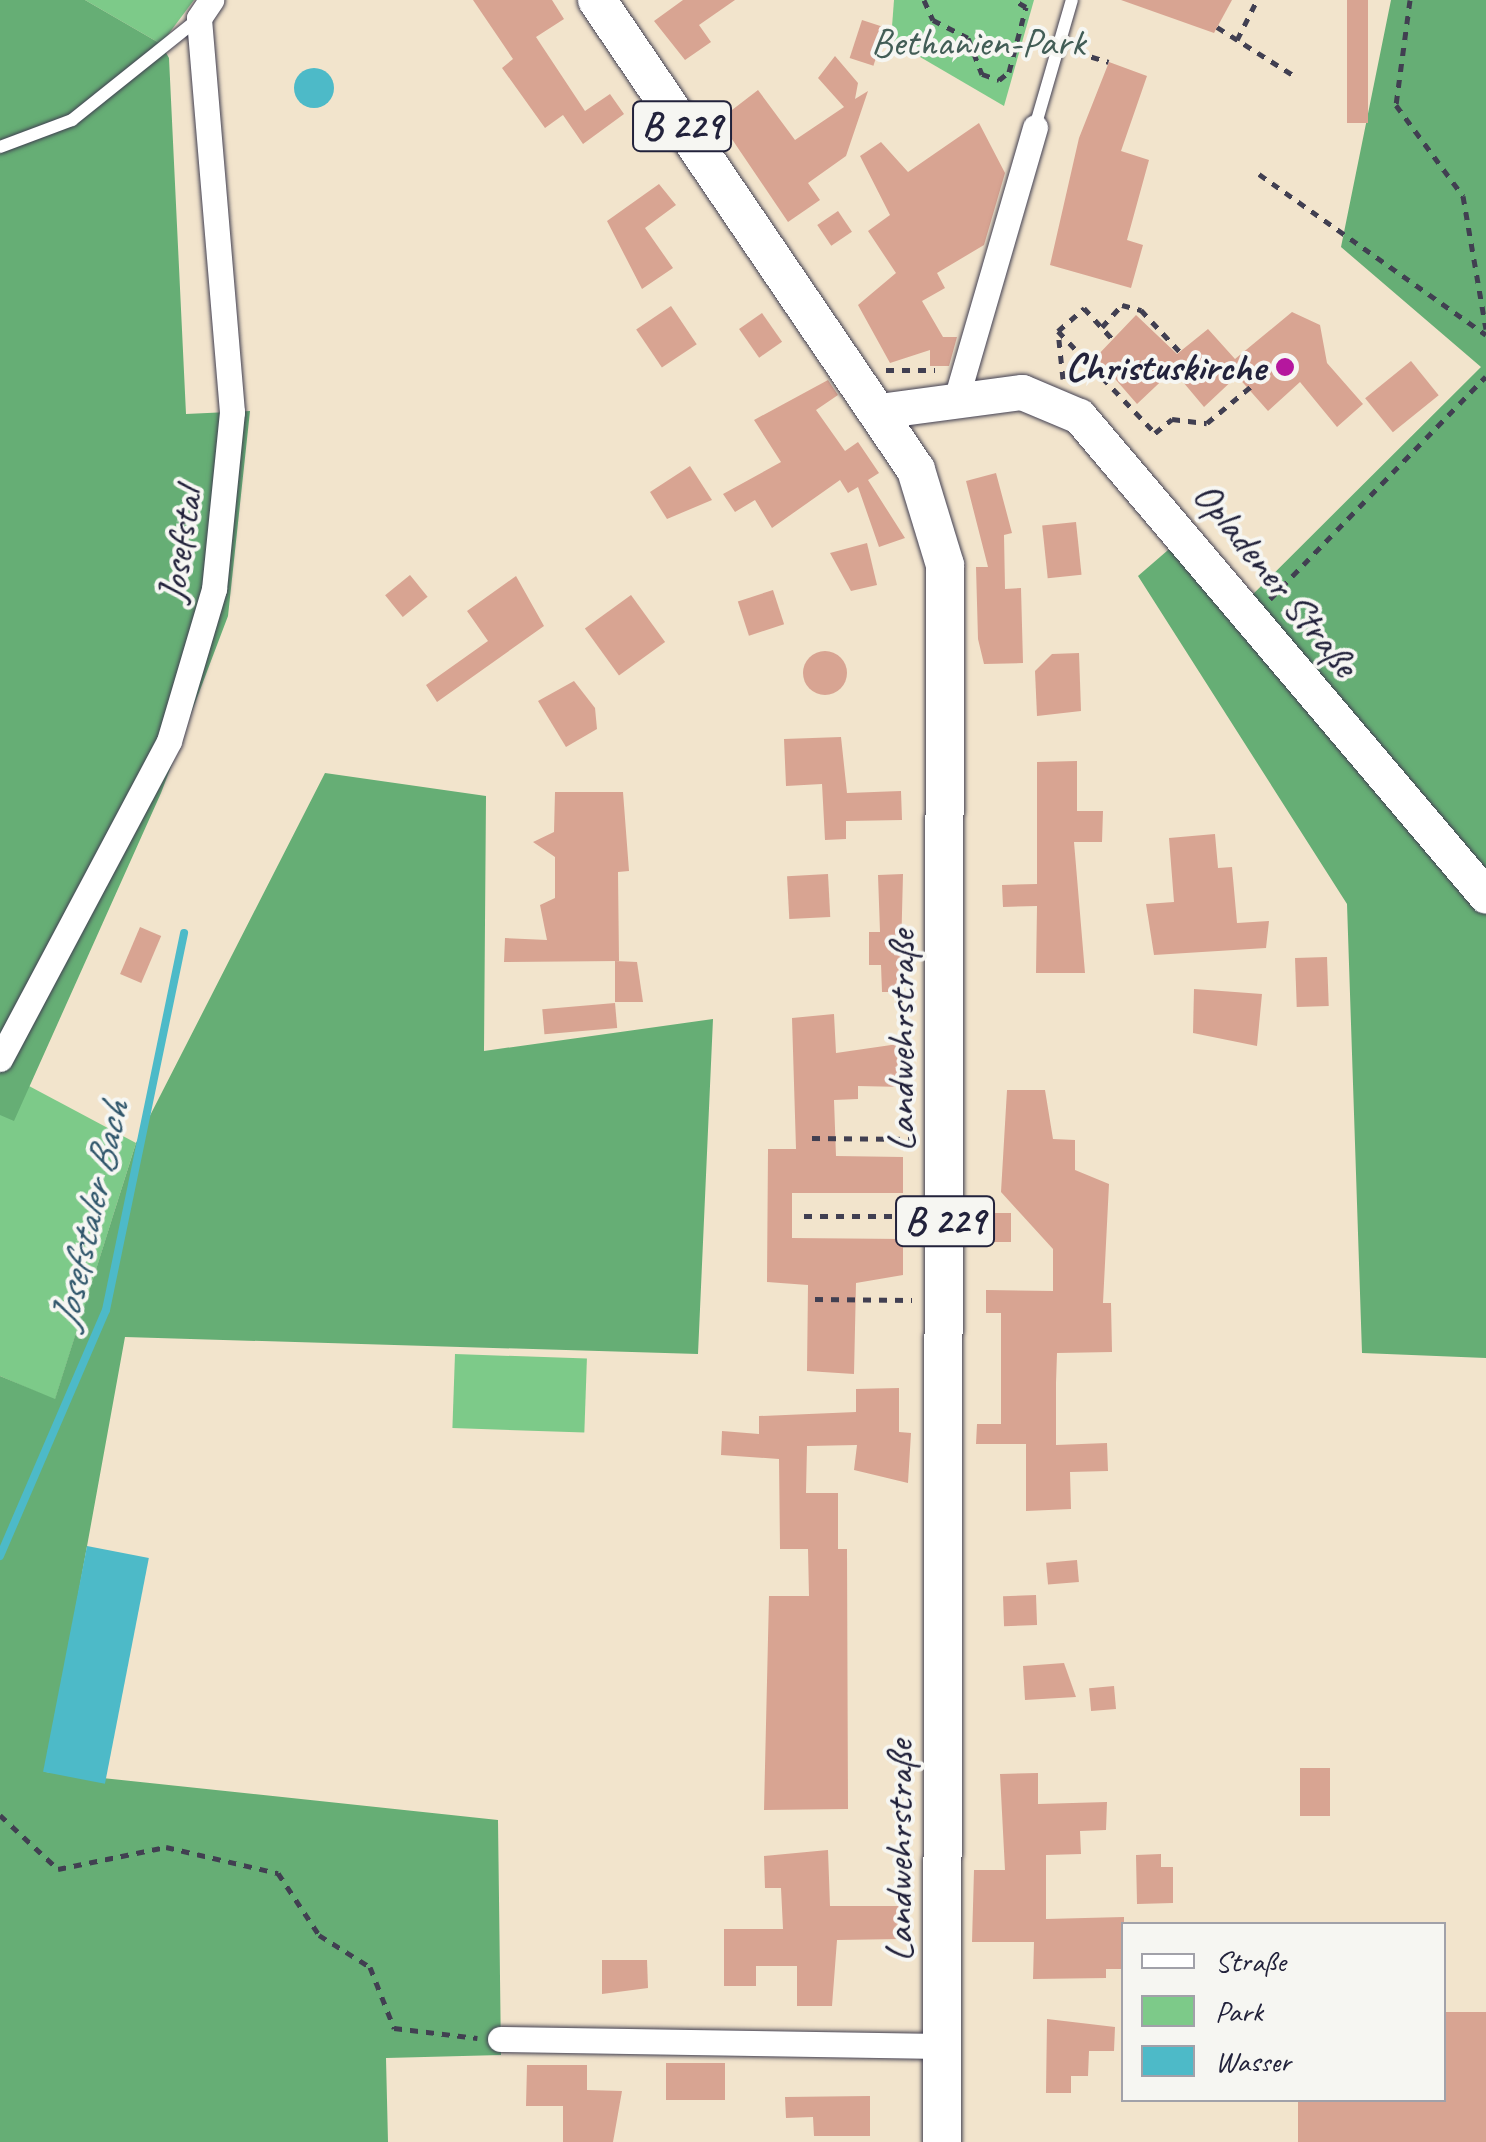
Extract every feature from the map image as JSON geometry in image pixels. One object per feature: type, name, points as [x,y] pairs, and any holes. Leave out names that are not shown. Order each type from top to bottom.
[{"type":"main road","name":"B 229","points":[[598,0],[879,411]]},
{"type":"main road","name":"Opladener Straße","points":[[879,411],[957,396],[1022,392],[1079,416],[1486,896]]},
{"type":"main road","name":"Landwehrstraße","points":[[879,411],[916,470],[945,565],[942,2142]]},
{"type":"street","name":"Josefstal","points":[[0,1058],[170,742],[214,589],[232,412],[205,9]]},
{"type":"street","points":[[957,396],[1035,127]]},
{"type":"street","points":[[500,2039],[944,2046]]},
{"type":"lane","points":[[1035,127],[1072,0]]},
{"type":"lane","points":[[0,148],[72,120],[205,9]]},
{"type":"path","points":[[924,0],[933,20],[968,38],[982,74],[998,80],[1026,6],[1014,0]]},
{"type":"path","points":[[1237,40],[1257,0]]},
{"type":"path","points":[[1410,0],[1396,105],[1464,196],[1486,332]]},
{"type":"path","points":[[1217,27],[1296,76]]},
{"type":"path","points":[[1058,46],[1108,62]]},
{"type":"path","points":[[1260,174],[1486,332]]},
{"type":"path","points":[[1102,327],[1122,305],[1141,310],[1180,352]]},
{"type":"path","points":[[1058,332],[1084,308],[1115,342]]},
{"type":"path","points":[[1058,332],[1064,382]]},
{"type":"path","points":[[1058,332],[1155,433],[1172,419],[1207,423],[1255,382]]},
{"type":"path","points":[[1268,600],[1486,376]]},
{"type":"path","points":[[812,1138],[945,1138]]},
{"type":"path","points":[[804,1216],[945,1216]]},
{"type":"path","points":[[815,1298],[945,1301]]},
{"type":"path","points":[[0,1814],[58,1869],[166,1847],[278,1872],[319,1935],[370,1967],[394,2028],[500,2039]]},
{"type":"green space","points":[[0,0],[85,0],[161,44],[169,58],[186,414],[250,411],[228,616],[161,793],[14,1121],[0,1115]]},
{"type":"green space","points":[[85,0],[194,0],[161,44]]},
{"type":"green space","name":"Bethanien-Park","points":[[894,0],[1034,0],[1004,106],[891,40]]},
{"type":"green space","points":[[1391,0],[1486,0],[1486,1358],[1362,1353],[1347,904],[1138,576],[1175,544],[1232,615],[1481,367],[1341,247]]},
{"type":"green space","points":[[325,773],[486,796],[484,1051],[713,1019],[698,1354],[125,1337],[46,1772],[498,1820],[501,2055],[386,2058],[388,2142],[0,2142],[0,1376],[55,1399],[136,1143]]},
{"type":"green space","points":[[0,1083],[29,1086],[136,1143],[55,1400],[0,1376]]},
{"type":"green space","points":[[455,1354],[587,1359],[584,1433],[452,1428]]},
{"type":"water","points":[[314,68],[328,74],[334,88],[328,102],[314,108],[300,102],[294,88],[300,74]]},
{"type":"water","points":[[87,1546],[149,1558],[105,1784],[43,1772]]},
{"type":"building","points":[[473,0],[552,0],[564,19],[536,37],[585,111],[610,94],[624,114],[583,144],[563,115],[545,128],[502,68],[513,59]]},
{"type":"building","points":[[683,0],[735,0],[699,25],[711,42],[685,60],[654,21]]},
{"type":"building","points":[[1121,0],[1232,0],[1214,33]]},
{"type":"building","points":[[1347,0],[1368,0],[1368,123],[1347,123]]},
{"type":"building","points":[[862,20],[886,28],[873,66],[850,58]]},
{"type":"building","points":[[835,56],[858,83],[855,99],[868,91],[846,156],[808,183],[820,200],[788,222],[719,120],[758,90],[795,140],[844,107],[818,78]]},
{"type":"building","points":[[1109,62],[1147,76],[1121,151],[1149,160],[1127,240],[1143,245],[1131,288],[1050,265],[1079,138]]},
{"type":"building","points":[[979,123],[1005,173],[984,245],[937,273],[945,288],[922,301],[943,337],[957,337],[949,366],[930,366],[930,350],[890,363],[858,305],[896,273],[868,231],[890,215],[860,156],[881,142],[908,172]]},
{"type":"building","points":[[659,184],[676,205],[645,228],[673,268],[642,289],[607,221]]},
{"type":"building","points":[[838,211],[852,232],[831,246],[817,225]]},
{"type":"building","points":[[671,306],[697,344],[662,368],[636,329]]},
{"type":"building","points":[[1292,312],[1320,325],[1327,363],[1363,404],[1337,427],[1300,382],[1268,411],[1237,376],[1204,407],[1173,370],[1137,404],[1096,357],[1136,315],[1177,354],[1208,329],[1235,359]]},
{"type":"building","points":[[762,313],[782,342],[759,358],[739,329]]},
{"type":"building","points":[[1411,361],[1439,395],[1393,432],[1365,398]]},
{"type":"building","points":[[828,380],[838,395],[816,410],[845,451],[858,442],[879,473],[868,480],[905,538],[879,547],[858,487],[848,493],[840,480],[772,528],[755,500],[735,512],[723,494],[781,462],[754,420]]},
{"type":"building","points":[[690,466],[712,500],[667,519],[650,492]]},
{"type":"building","points":[[996,473],[1012,533],[1004,535],[1005,589],[1021,588],[1023,663],[984,664],[978,639],[976,567],[988,567],[966,481]]},
{"type":"building","points":[[1076,522],[1082,575],[1048,578],[1042,526]]},
{"type":"building","points":[[867,543],[877,585],[851,591],[830,553]]},
{"type":"building","points":[[410,575],[428,597],[403,617],[385,595]]},
{"type":"building","points":[[516,576],[544,626],[437,702],[426,685],[488,641],[467,611]]},
{"type":"building","points":[[773,590],[784,624],[749,636],[738,601]]},
{"type":"building","points":[[631,595],[665,642],[619,675],[585,629]]},
{"type":"building","points":[[825,651],[841,657],[847,673],[841,689],[825,695],[809,689],[803,673],[809,657]]},
{"type":"building","points":[[1079,653],[1081,711],[1037,716],[1035,671],[1052,654]]},
{"type":"building","points":[[574,681],[595,708],[597,729],[566,747],[538,701]]},
{"type":"building","points":[[841,737],[847,793],[901,791],[902,820],[846,821],[846,839],[825,840],[822,784],[786,786],[784,739]]},
{"type":"building","points":[[1077,761],[1077,811],[1103,811],[1102,842],[1074,842],[1085,973],[1036,973],[1037,906],[1003,907],[1002,885],[1037,884],[1037,762]]},
{"type":"building","points":[[555,792],[623,792],[629,871],[618,872],[619,961],[504,962],[505,938],[547,940],[540,905],[555,898],[555,857],[533,842],[554,832]]},
{"type":"building","points":[[1215,834],[1218,868],[1232,867],[1237,923],[1269,921],[1266,948],[1154,955],[1146,904],[1174,902],[1169,838]]},
{"type":"building","points":[[828,874],[830,917],[789,919],[787,876]]},
{"type":"building","points":[[903,874],[900,992],[882,992],[881,965],[869,965],[869,932],[880,932],[878,875]]},
{"type":"building","points":[[140,927],[161,936],[141,983],[120,974]]},
{"type":"building","points":[[1327,957],[1329,1006],[1297,1007],[1295,958]]},
{"type":"building","points":[[615,961],[637,962],[643,1002],[615,1002]]},
{"type":"building","points":[[1194,989],[1262,994],[1257,1046],[1193,1033]]},
{"type":"building","points":[[615,1003],[617,1028],[544,1034],[542,1009]]},
{"type":"building","points":[[834,1014],[836,1053],[905,1043],[904,1087],[858,1086],[858,1099],[834,1100],[836,1156],[903,1157],[903,1193],[792,1193],[792,1238],[903,1239],[903,1275],[856,1283],[854,1374],[807,1371],[808,1285],[767,1282],[768,1149],[796,1149],[792,1018]]},
{"type":"building","points":[[1007,1090],[1045,1090],[1053,1139],[1075,1140],[1075,1170],[1109,1184],[1103,1303],[1111,1303],[1112,1352],[1057,1353],[1056,1383],[1056,1445],[1107,1443],[1108,1471],[1070,1472],[1071,1509],[1026,1511],[1026,1444],[976,1444],[977,1424],[1001,1424],[1001,1313],[986,1313],[986,1290],[1053,1291],[1053,1249],[1001,1192]]},
{"type":"building","points":[[979,1213],[1011,1213],[1011,1242],[979,1242]]},
{"type":"building","points":[[899,1388],[899,1432],[911,1433],[908,1483],[854,1470],[857,1445],[807,1446],[806,1493],[838,1493],[838,1549],[847,1549],[848,1809],[764,1810],[769,1596],[809,1596],[808,1549],[780,1549],[779,1459],[721,1455],[722,1431],[759,1434],[759,1416],[856,1412],[856,1389]]},
{"type":"building","points":[[1077,1560],[1079,1582],[1048,1585],[1046,1563]]},
{"type":"building","points":[[1036,1595],[1037,1625],[1004,1626],[1003,1596]]},
{"type":"building","points":[[1064,1663],[1076,1697],[1025,1700],[1023,1666]]},
{"type":"building","points":[[1114,1686],[1116,1709],[1091,1711],[1089,1688]]},
{"type":"building","points":[[1300,1768],[1330,1768],[1330,1816],[1300,1816]]},
{"type":"building","points":[[1038,1773],[1038,1804],[1107,1802],[1106,1830],[1080,1831],[1081,1854],[1046,1855],[1046,1919],[1124,1917],[1121,1969],[1106,1969],[1106,1978],[1033,1979],[1034,1942],[972,1942],[974,1870],[1005,1870],[1000,1774]]},
{"type":"building","points":[[828,1850],[830,1906],[901,1906],[901,1939],[837,1940],[832,2006],[797,2006],[797,1966],[756,1966],[756,1986],[724,1986],[724,1929],[783,1929],[781,1888],[765,1888],[764,1856]]},
{"type":"building","points":[[1161,1854],[1161,1867],[1173,1867],[1173,1903],[1137,1904],[1136,1855]]},
{"type":"building","points":[[602,1960],[647,1960],[648,1988],[602,1994]]},
{"type":"building","points":[[1446,2012],[1486,2012],[1486,2142],[1298,2142],[1298,2102],[1446,2102]]},
{"type":"building","points":[[1047,2019],[1115,2027],[1114,2051],[1089,2051],[1088,2076],[1071,2076],[1071,2093],[1046,2093]]},
{"type":"building","points":[[666,2063],[725,2063],[725,2100],[666,2100]]},
{"type":"building","points":[[527,2065],[587,2065],[587,2090],[622,2091],[613,2142],[563,2142],[563,2106],[526,2106]]},
{"type":"building","points":[[870,2096],[870,2136],[814,2136],[813,2117],[786,2118],[785,2097]]},
{"type":"waterway","name":"Josefstaler Bach","points":[[0,1556],[106,1310],[184,933]]},
{"type":"place","name":"Christuskirche","points":[[1285,367]]}]
